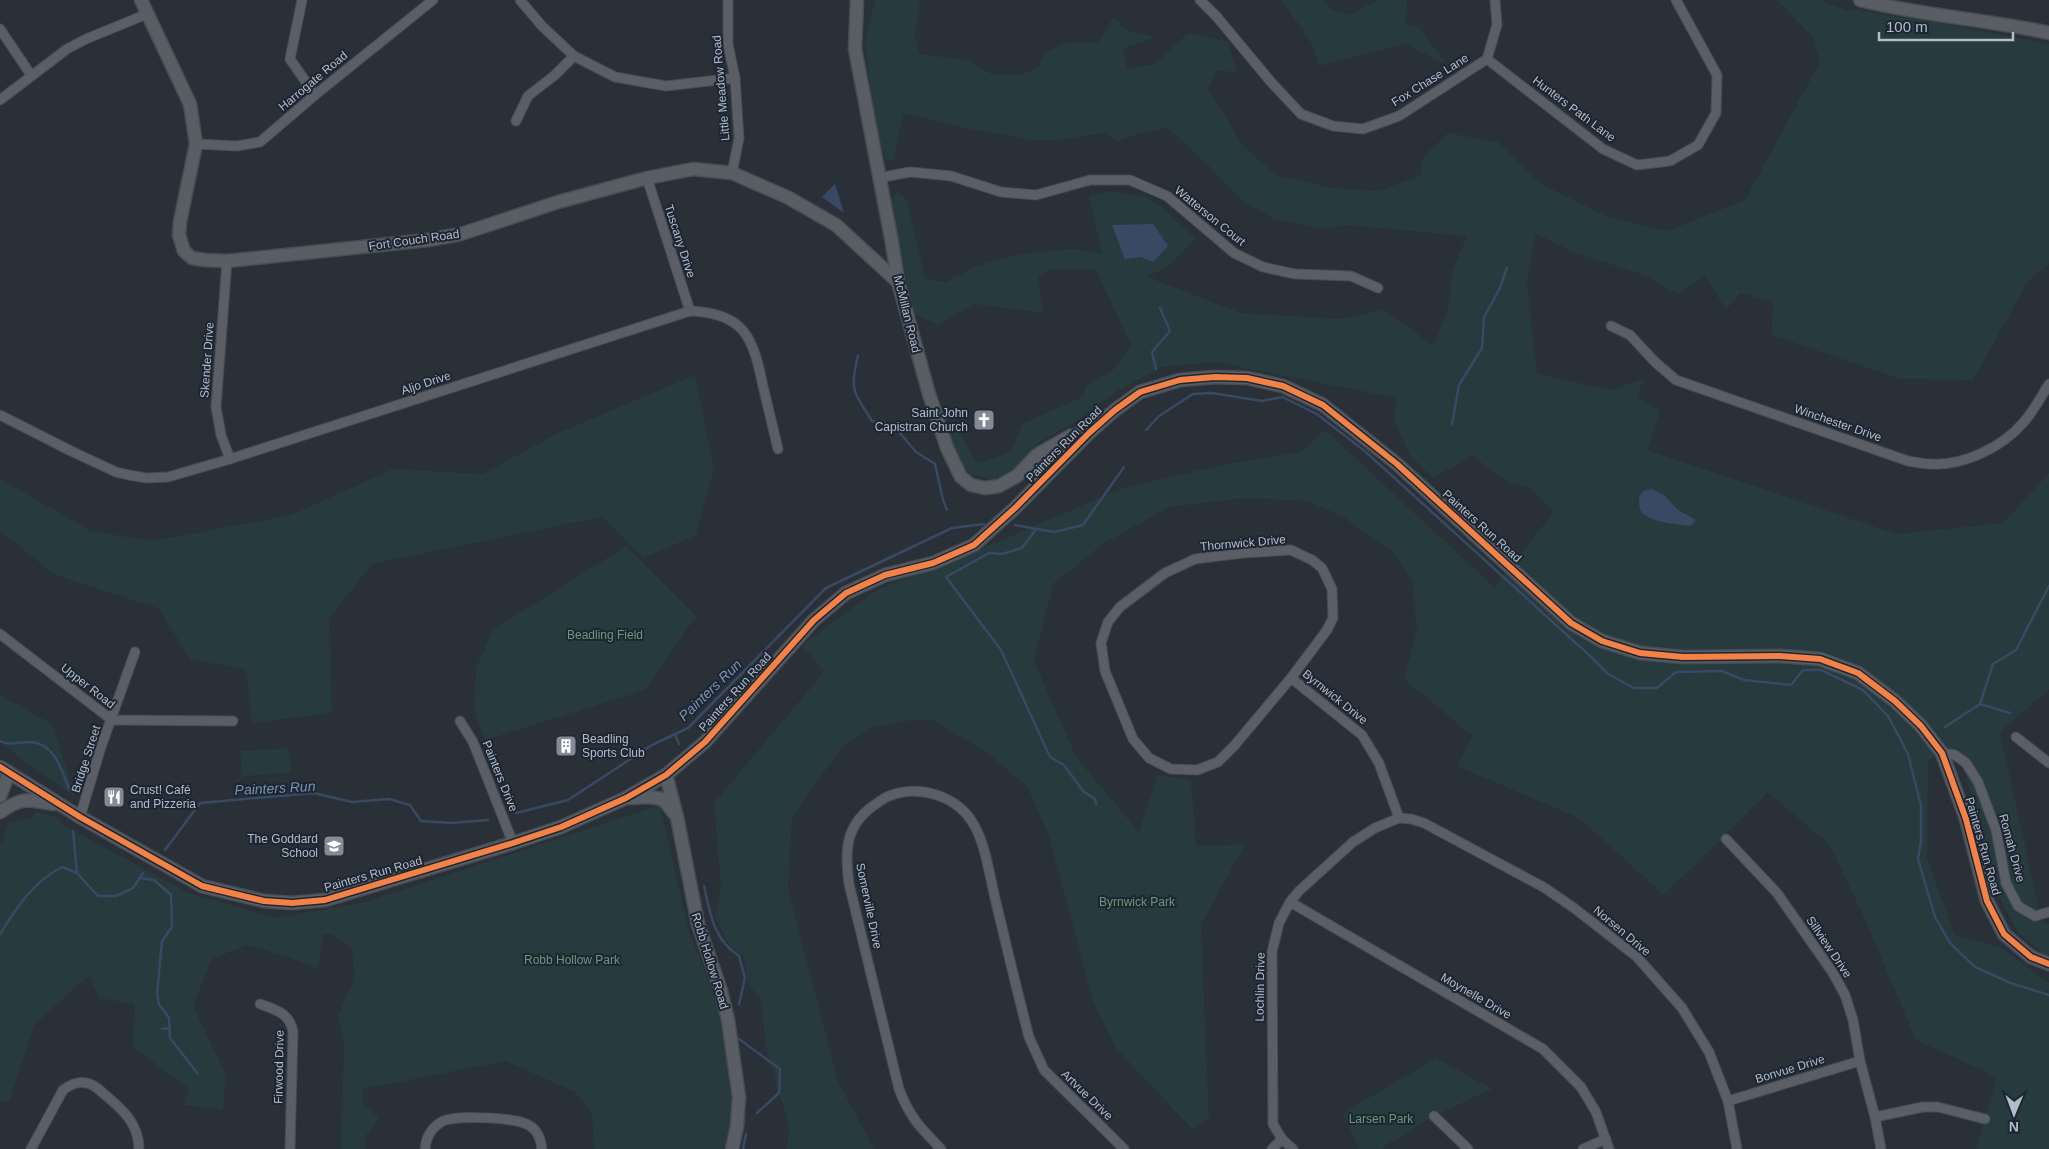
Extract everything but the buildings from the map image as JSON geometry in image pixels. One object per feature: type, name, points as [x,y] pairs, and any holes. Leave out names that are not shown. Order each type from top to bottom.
[{"type":"street","name":"Fort Couch Road","points":[[141,0],[190,104],[196,144],[180,222],[181,244],[184,251],[192,258],[227,261],[428,240],[461,234],[558,202],[647,178],[693,169],[732,173],[787,197],[836,225],[898,282]]},
{"type":"street","points":[[302,0],[290,59],[315,95]]},
{"type":"street","name":"Harrogate Road","points":[[196,144],[238,146],[260,142],[433,0]]},
{"type":"street","points":[[520,0],[542,26],[574,56],[615,77],[666,86],[735,78]]},
{"type":"street","name":"Little Meadow Road","points":[[728,0],[728,44],[735,78],[739,138],[732,173]]},
{"type":"street","name":"McMillan Road","points":[[857,0],[855,49],[898,282],[929,394],[947,448],[961,477],[971,485],[985,488],[1000,486],[1017,476],[1037,455],[1070,436],[1089,433]]},
{"type":"street","name":"Fox Chase Lane","points":[[1200,0],[1217,16],[1270,82],[1301,114],[1333,126],[1363,129],[1399,116],[1487,59],[1497,25],[1495,0]]},
{"type":"street","name":"Hunters Path Lane","points":[[1487,59],[1603,149],[1637,165],[1670,161],[1698,145],[1716,113],[1717,75],[1676,0]]},
{"type":"street","points":[[1860,0],[1909,10],[2008,24],[2049,33]]},
{"type":"street","points":[[0,100],[67,49],[147,14]]},
{"type":"street","points":[[0,29],[31,75]]},
{"type":"street","points":[[516,121],[528,96],[555,75],[574,56]]},
{"type":"street","name":"Watterson Court","points":[[878,178],[910,172],[951,176],[1001,192],[1036,195],[1090,180],[1130,180],[1167,196],[1234,253],[1263,267],[1295,274],[1351,276],[1378,288]]},
{"type":"street","name":"Tuscany Drive","points":[[647,178],[690,311]]},
{"type":"street","name":"Skender Drive","points":[[227,261],[216,407],[221,435],[230,459]]},
{"type":"street","name":"Aljo Drive","points":[[0,415],[116,472],[146,478],[168,477],[230,459],[690,311],[712,312],[728,319],[744,331],[756,352],[778,450]]},
{"type":"street","name":"Winchester Drive","points":[[1611,326],[1630,335],[1655,362],[1676,380],[1908,461],[1932,464],[1962,460],[1977,455],[2005,440],[2024,422],[2049,384]]},
{"type":"street","name":"Painters Run Road","points":[[5,770],[80,817],[202,886],[264,902],[325,900],[513,843],[561,827],[626,798],[666,775],[705,742],[814,620],[846,593],[884,575],[932,563],[974,545],[1016,508],[1089,433],[1115,410],[1140,392],[1180,380],[1215,377],[1247,378],[1283,386],[1323,405],[1353,427],[1397,464],[1571,622],[1602,641],[1640,653],[1683,657],[1780,656],[1820,659],[1858,673],[1895,701],[1921,726],[1942,754],[1966,819],[1987,901],[2004,934],[2031,957],[2049,964]]},
{"type":"street","name":"Thornwick Drive","points":[[1291,550],[1312,560],[1322,568],[1332,589],[1333,618],[1327,630],[1291,678],[1234,746],[1218,762],[1197,770],[1171,769],[1148,758],[1132,739],[1105,671],[1102,643],[1108,622],[1120,607],[1165,573],[1195,559],[1291,550]]},
{"type":"street","name":"Upper Road","points":[[0,634],[112,720],[232,721]]},
{"type":"street","name":"Bridge Street","points":[[80,817],[101,746],[112,720],[135,652]]},
{"type":"street","name":"Byrnwick Drive","points":[[1291,678],[1362,736],[1380,763],[1399,818]]},
{"type":"street","name":"Painters Drive","points":[[460,721],[473,742],[513,843]]},
{"type":"street","points":[[2016,737],[2049,763]]},
{"type":"street","name":"Romah Drive","points":[[1942,754],[1955,755],[1966,763],[1978,782],[1996,830],[2006,883],[2018,906],[2035,916],[2049,912]]},
{"type":"street","points":[[0,796],[5,770]]},
{"type":"street","name":"Robb Hollow Road","points":[[666,775],[677,817],[698,924],[721,992],[737,1073],[739,1097],[737,1126],[732,1149]]},
{"type":"street","name":"Somerville Drive","points":[[941,1149],[918,1125],[907,1110],[899,1089],[849,884],[846,855],[852,829],[868,810],[888,796],[912,791],[935,794],[958,805],[975,825],[985,856],[1029,1037],[1036,1056]]},
{"type":"street","points":[[626,798],[649,797],[663,799],[677,817]]},
{"type":"street","points":[[0,812],[18,801],[32,800],[60,805]]},
{"type":"street","name":"Lochlin Drive","points":[[1282,1139],[1273,1124],[1272,952],[1279,923],[1290,902],[1315,875],[1354,842],[1375,828],[1399,818]]},
{"type":"street","name":"Norsen Drive","points":[[1399,818],[1424,823],[1545,888],[1637,957],[1682,1008],[1709,1052],[1728,1101],[1737,1149]]},
{"type":"street","name":"Sillview Drive","points":[[1726,839],[1777,894],[1833,973],[1845,995],[1853,1020],[1860,1061],[1875,1117],[1881,1149]]},
{"type":"street","name":"Moynelle Drive","points":[[1290,902],[1544,1049],[1581,1087],[1596,1112],[1609,1149]]},
{"type":"street","name":"Firwood Drive","points":[[260,1004],[287,1016],[292,1022],[290,1149]]},
{"type":"street","name":"Artvue Drive","points":[[1036,1056],[1044,1070],[1124,1149]]},
{"type":"street","name":"Bonvue Drive","points":[[1728,1101],[1860,1061]]},
{"type":"street","points":[[31,1149],[63,1090],[70,1085],[81,1082],[91,1084],[97,1088],[133,1121],[137,1132],[139,1149]]},
{"type":"street","points":[[1875,1117],[1923,1107],[1938,1107],[1985,1119]]},
{"type":"street","points":[[1434,1116],[1468,1149]]},
{"type":"street","points":[[425,1149],[429,1134],[435,1126],[444,1121],[455,1119],[513,1120],[530,1126],[538,1134],[542,1149]]},
{"type":"street","points":[[1272,1149],[1282,1139],[1293,1149]]},
{"type":"street","points":[[1583,1149],[1606,1139]]},
{"type":"green space","name":"Byrnwick Park","points":[[875,0],[920,0],[915,38],[920,54],[966,60],[992,74],[1023,74],[1037,68],[1045,53],[1064,43],[1098,42],[1113,18],[1129,31],[1157,37],[1123,48],[1127,68],[1155,64],[1188,33],[1228,42],[1237,72],[1216,71],[1208,89],[1243,146],[1276,175],[1332,188],[1378,191],[1420,176],[1423,157],[1448,133],[1498,142],[1541,184],[1606,216],[1667,231],[1745,200],[1820,62],[1812,36],[1777,0],[1820,0],[1847,11],[1849,9],[1947,24],[2049,44],[2049,263],[2027,283],[1973,380],[1901,379],[1771,335],[1773,302],[1740,293],[1726,310],[1704,274],[1679,295],[1644,275],[1576,253],[1536,234],[1527,282],[1537,374],[1611,390],[1644,379],[1637,397],[1660,411],[1647,450],[1896,534],[2003,523],[2049,473],[2049,689],[2000,732],[2042,922],[2049,924],[2049,955],[2043,953],[2018,932],[1995,889],[1959,748],[1928,760],[1927,858],[1955,935],[2000,947],[2049,983],[2049,1149],[1976,1149],[1997,1077],[1916,1040],[1863,915],[1829,844],[1768,792],[1664,895],[1579,818],[1457,766],[1473,736],[1404,679],[1417,629],[1412,581],[1391,550],[1342,516],[1307,501],[1247,498],[1169,507],[1103,544],[1053,584],[1034,661],[1076,757],[1139,832],[1158,775],[1191,780],[1196,846],[1245,844],[1201,925],[1209,1118],[1193,1130],[1116,1048],[1093,1002],[1049,836],[1028,788],[989,754],[933,720],[903,721],[868,729],[841,748],[792,820],[788,888],[838,1081],[874,1149],[787,1149],[789,1127],[766,1047],[760,997],[748,985],[744,957],[729,945],[715,916],[721,887],[714,803],[824,672],[802,645],[877,590],[1004,539],[1123,488],[1221,465],[1301,452],[1325,430],[1494,587],[1554,512],[1531,489],[1512,484],[1472,456],[1433,478],[1409,454],[1393,418],[1397,398],[1215,362],[1161,367],[1115,392],[1071,425],[1040,441],[1015,471],[994,479],[971,475],[962,465],[948,432],[957,429],[978,464],[1012,451],[1022,424],[1083,397],[1085,387],[1113,370],[1131,345],[1096,270],[1051,269],[1038,278],[1043,313],[973,304],[939,325],[911,314],[901,272],[889,201],[897,192],[907,200],[925,279],[946,282],[977,266],[1013,256],[1045,251],[1074,249],[1102,254],[1089,196],[1108,191],[1145,197],[1165,209],[1195,238],[1170,265],[1147,277],[1241,313],[1339,319],[1384,310],[1434,346],[1448,308],[1452,271],[1467,236],[1345,225],[1324,229],[1273,219],[1238,197],[1207,164],[1168,128],[1140,133],[1118,141],[1103,133],[1056,140],[1032,140],[965,128],[903,113],[894,160],[887,162],[875,126],[865,41]]},
{"type":"green space","points":[[1282,0],[1323,0],[1331,9],[1351,15],[1377,0],[1407,0],[1406,24],[1419,27],[1446,64],[1405,44],[1319,66],[1312,44]]},
{"type":"green space","points":[[695,375],[714,469],[696,535],[644,558],[602,517],[372,564],[329,619],[332,713],[252,723],[246,669],[191,660],[158,608],[55,575],[0,530],[0,479],[91,531],[152,541],[291,515],[393,469],[483,474],[558,433]]},
{"type":"green space","name":"Beadling Field","points":[[626,546],[696,616],[646,690],[485,740],[474,710],[476,668],[493,630]]},
{"type":"green space","points":[[0,695],[52,724],[76,798],[0,743]]},
{"type":"green space","points":[[289,748],[291,773],[242,776],[240,751]]},
{"type":"green space","name":"Robb Hollow Park","points":[[660,805],[689,931],[719,1008],[733,1091],[730,1130],[724,1149],[594,1149],[592,1114],[575,1092],[506,1061],[363,1089],[363,1105],[379,1117],[365,1137],[365,1149],[341,1149],[344,1045],[338,1016],[354,979],[352,947],[331,934],[323,935],[318,969],[291,958],[247,945],[212,959],[193,1006],[226,1074],[223,1110],[184,1105],[189,1089],[133,1047],[135,1004],[99,998],[89,975],[35,1024],[9,1101],[0,1103],[0,842],[2,842],[8,823],[33,818],[35,812],[59,818],[61,824],[189,893],[275,918],[362,903]]},
{"type":"green space","name":"Larsen Park","points":[[1436,1058],[1492,1089],[1434,1116],[1380,1149],[1359,1149],[1343,1113]]},
{"type":"water","points":[[835,184],[844,213],[822,197]]},
{"type":"water","points":[[1153,224],[1168,246],[1153,262],[1141,257],[1125,259],[1112,225]]},
{"type":"water","points":[[1652,489],[1664,495],[1678,510],[1696,520],[1691,526],[1662,522],[1643,514],[1640,508],[1639,497],[1643,491]]},
{"type":"waterway","points":[[1452,424],[1459,385],[1482,348],[1484,317],[1499,290],[1507,268]]},
{"type":"waterway","points":[[1156,369],[1152,352],[1170,331],[1160,308]]},
{"type":"waterway","points":[[858,356],[854,384],[861,404],[872,421],[893,425],[916,452],[935,464],[947,510]]},
{"type":"waterway","name":"Painters Run","points":[[1146,430],[1159,416],[1193,394],[1212,393],[1262,401],[1282,397],[1317,414],[1367,453],[1608,674],[1634,688],[1657,688],[1676,672],[1722,671],[1744,680],[1791,685],[1803,670],[1821,670],[1863,690],[1888,716],[1908,754],[1921,806],[1921,842],[1918,859],[1935,917],[1950,943],[1975,967],[2013,984],[2049,995]]},
{"type":"waterway","name":"Painters Run","points":[[1015,525],[1054,532],[1083,525],[1124,467]]},
{"type":"waterway","name":"Painters Run","points":[[516,813],[568,800],[652,745],[688,728],[826,588],[952,528],[984,524]]},
{"type":"waterway","points":[[1036,529],[1022,548],[1002,554],[989,553],[946,577],[1001,650],[1050,757],[1064,765],[1083,791],[1095,799],[1096,804]]},
{"type":"waterway","points":[[1980,704],[1993,664],[2016,650],[2049,586]]},
{"type":"waterway","points":[[1945,727],[1980,704],[2010,713]]},
{"type":"waterway","points":[[675,734],[679,744]]},
{"type":"waterway","name":"Painters Run","points":[[0,741],[11,744],[31,742],[47,748],[57,760],[70,791]]},
{"type":"waterway","name":"Painters Run","points":[[165,850],[200,803],[314,793],[352,802],[389,799],[410,805],[421,821],[452,823],[488,820]]},
{"type":"waterway","name":"Painters Run","points":[[73,831],[77,873],[98,896],[116,896],[133,888],[143,873]]},
{"type":"waterway","points":[[0,934],[19,905],[42,880],[62,867],[77,873]]},
{"type":"waterway","points":[[139,878],[154,880],[171,895],[172,927],[162,941],[157,994],[159,1004],[169,1018],[170,1038],[198,1074]]},
{"type":"waterway","points":[[704,886],[714,926],[724,942],[739,956],[745,978],[739,1004]]},
{"type":"waterway","points":[[162,1029],[170,1028]]},
{"type":"waterway","points":[[739,1039],[780,1069],[779,1093],[757,1113]]},
{"type":"waterway","points":[[743,1149],[746,1134]]},
{"type":"cycle path","points":[[0,767],[80,817],[202,886],[264,901],[292,903],[325,900],[513,843],[561,827],[626,798],[666,775],[705,742],[814,620],[846,593],[885,575],[933,563],[974,545],[1015,508],[1089,433],[1115,410],[1140,392],[1180,380],[1215,377],[1247,378],[1283,386],[1323,405],[1397,464],[1571,623],[1602,641],[1640,653],[1683,657],[1780,656],[1820,659],[1858,673],[1895,701],[1921,726],[1942,753],[1966,819],[1987,901],[2004,934],[2031,957],[2049,964]]},
{"type":"place","name":"Saint John Capistran Church","points":[[984,420]]},
{"type":"place","name":"Beadling Sports Club","points":[[566,746]]},
{"type":"place","name":"Crust! Café and Pizzeria","points":[[114,797]]},
{"type":"place","name":"The Goddard School","points":[[334,846]]}]
